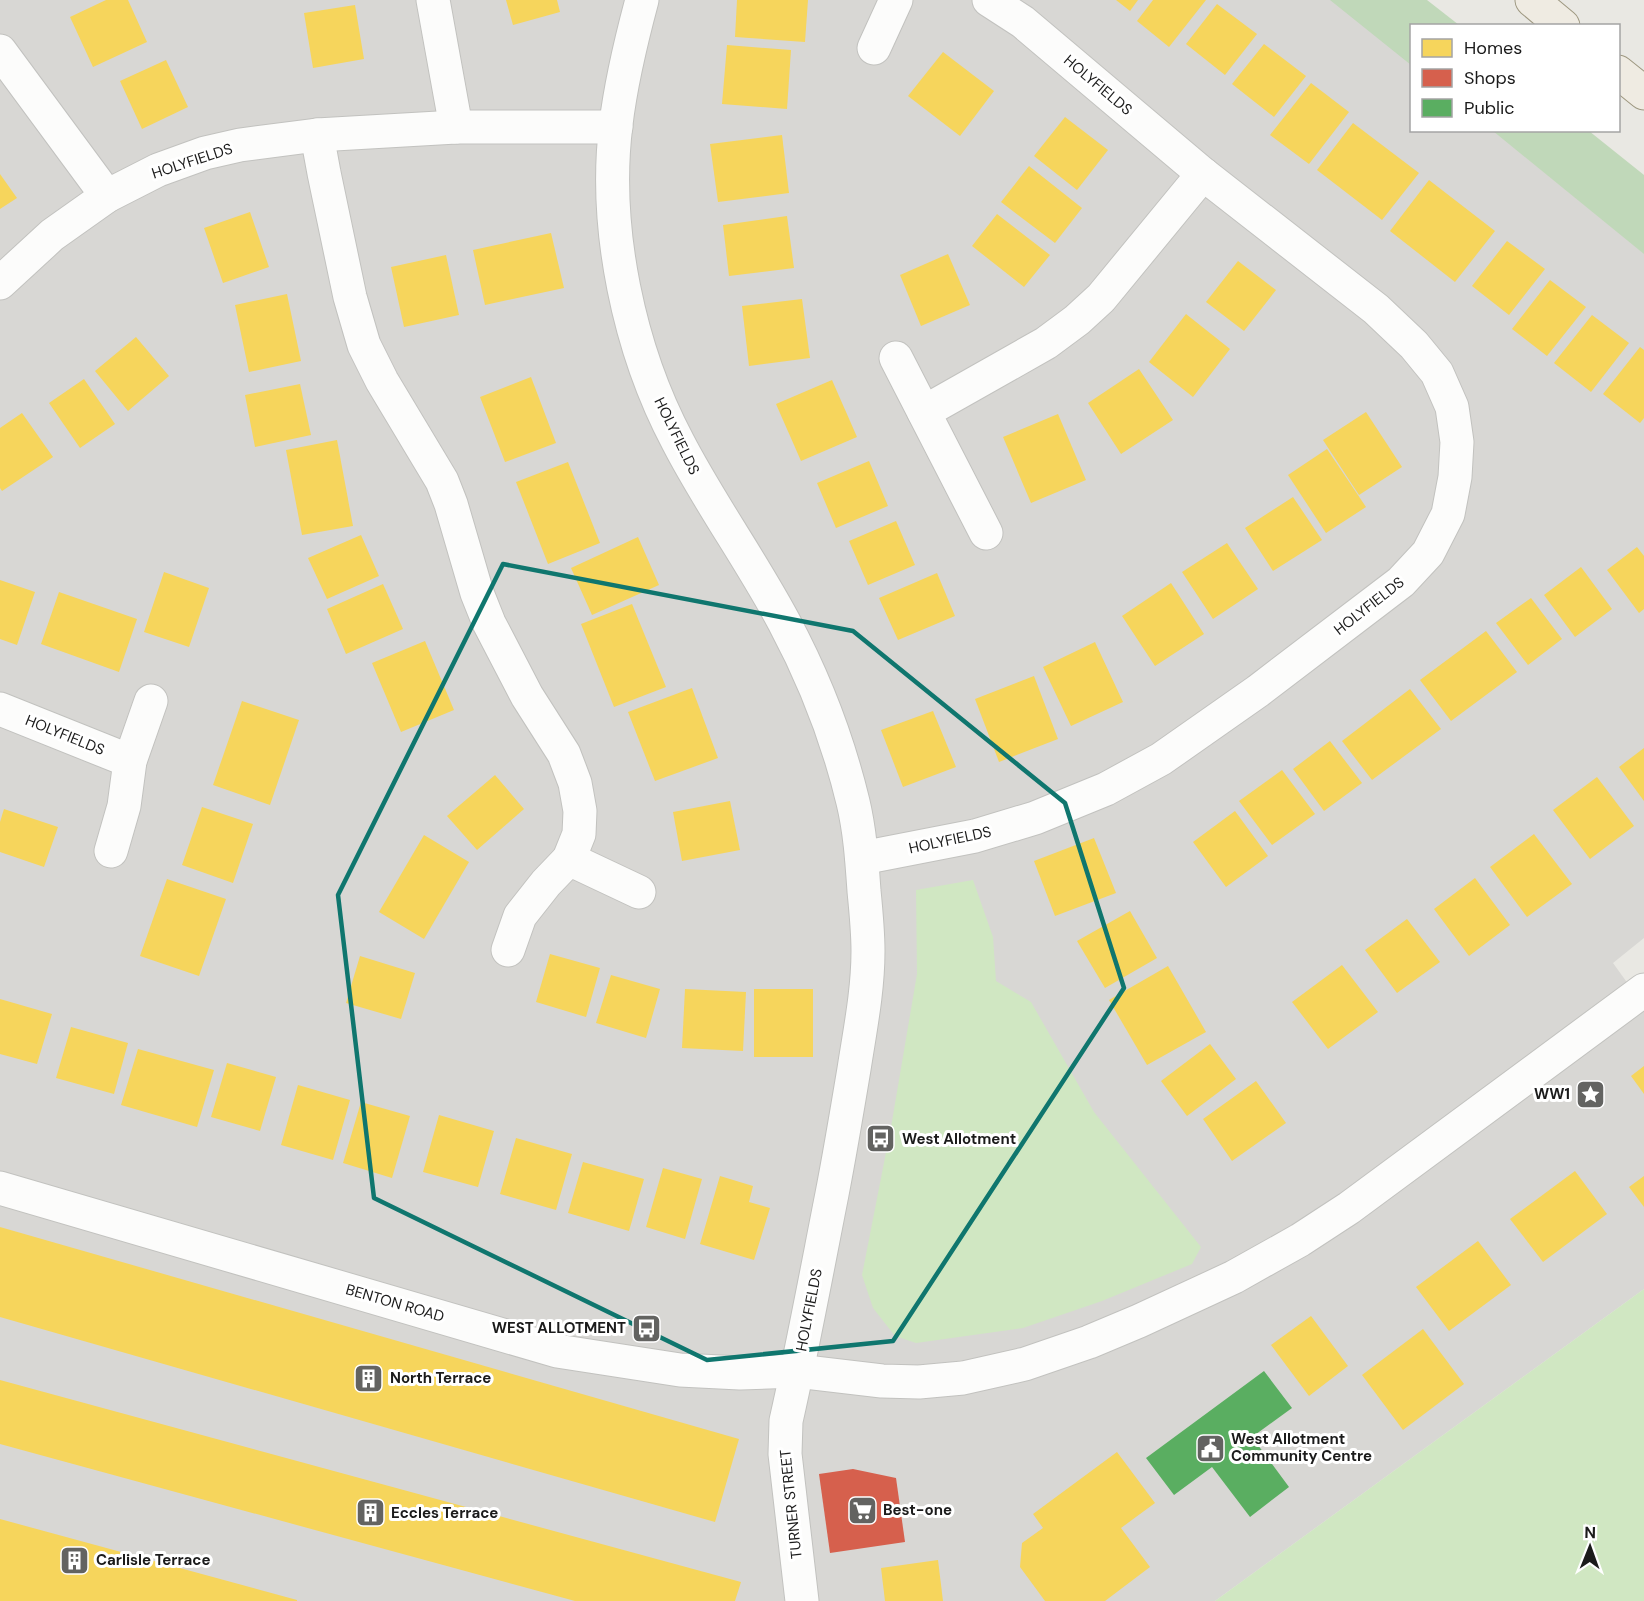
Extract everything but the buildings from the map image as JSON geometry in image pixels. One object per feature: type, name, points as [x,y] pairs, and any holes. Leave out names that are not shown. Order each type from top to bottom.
[{"type":"main road","points":[[1532,0],[1561,24]]},
{"type":"main road","points":[[1620,74],[1644,93]]},
{"type":"street","points":[[433,0],[456,127]]},
{"type":"street","name":"HOLYFIELDS","points":[[642,0],[627,56],[615,127],[613,186],[616,243],[628,313],[650,378],[675,438],[754,570],[813,681],[836,743],[854,805],[862,858],[868,950],[865,1004],[798,1371]]},
{"type":"street","points":[[874,48],[896,0]]},
{"type":"street","name":"HOLYFIELDS","points":[[862,858],[975,836],[1035,818],[1106,789],[1161,759],[1258,691],[1401,582],[1428,553],[1448,514],[1455,477],[1457,442],[1452,407],[1437,373],[1414,345],[1376,309],[1203,174],[1023,22],[989,0]]},
{"type":"street","points":[[0,51],[107,195]]},
{"type":"street","name":"HOLYFIELDS","points":[[0,283],[52,235],[107,195],[158,170],[206,153],[240,145],[317,135],[456,127],[615,127]]},
{"type":"street","points":[[317,135],[348,286],[364,345],[382,381],[442,481],[477,593],[489,623],[527,696],[564,754],[575,783],[579,834],[569,858],[520,916],[508,950]]},
{"type":"street","points":[[924,412],[1046,343],[1077,320],[1101,298],[1203,174]]},
{"type":"street","points":[[896,358],[986,533]]},
{"type":"street","points":[[111,850],[124,806],[129,760],[151,701]]},
{"type":"street","name":"HOLYFIELDS","points":[[0,709],[129,760]]},
{"type":"street","points":[[569,858],[639,892]]},
{"type":"street","name":"BENTON ROAD","points":[[0,1188],[557,1351],[680,1370],[740,1373],[798,1371],[882,1381],[919,1382],[963,1378],[1025,1364],[1139,1322],[1234,1277],[1300,1240],[1350,1208],[1644,990]]},
{"type":"street","name":"TURNER STREET","points":[[798,1371],[786,1421],[785,1454],[802,1601]]},
{"type":"highlighted area","points":[[503,564],[853,631],[1065,803],[1124,988],[893,1341],[707,1360],[374,1198],[338,895]]},
{"type":"shaded area","points":[[0,0],[1383,0],[1410,24],[1410,132],[1542,132],[1644,223],[1644,938],[1613,963],[1644,1006],[1644,1289],[1215,1601],[0,1601]]},
{"type":"green space","points":[[1330,0],[1427,0],[1458,24],[1410,24],[1410,64]]},
{"type":"green space","points":[[1494,132],[1590,132],[1644,175],[1644,254]]},
{"type":"green space","points":[[973,880],[993,937],[996,981],[1031,1002],[1094,1112],[1201,1247],[1192,1264],[1102,1301],[1023,1328],[916,1343],[895,1336],[873,1308],[862,1275],[891,1127],[917,974],[916,890]]},
{"type":"green space","points":[[1644,1289],[1644,1601],[1215,1601]]},
{"type":"place","name":"WW1","points":[[1591,1094]]},
{"type":"place","name":"West Allotment","points":[[881,1139]]},
{"type":"place","name":"WEST ALLOTMENT","points":[[647,1328]]},
{"type":"place","name":"North Terrace","points":[[369,1378]]},
{"type":"place","name":"West Allotment Community Centre","points":[[1210,1448]]},
{"type":"place","name":"Best-one","points":[[862,1510]]},
{"type":"place","name":"Eccles Terrace","points":[[370,1513]]},
{"type":"place","name":"Carlisle Terrace","points":[[75,1560]]}]
